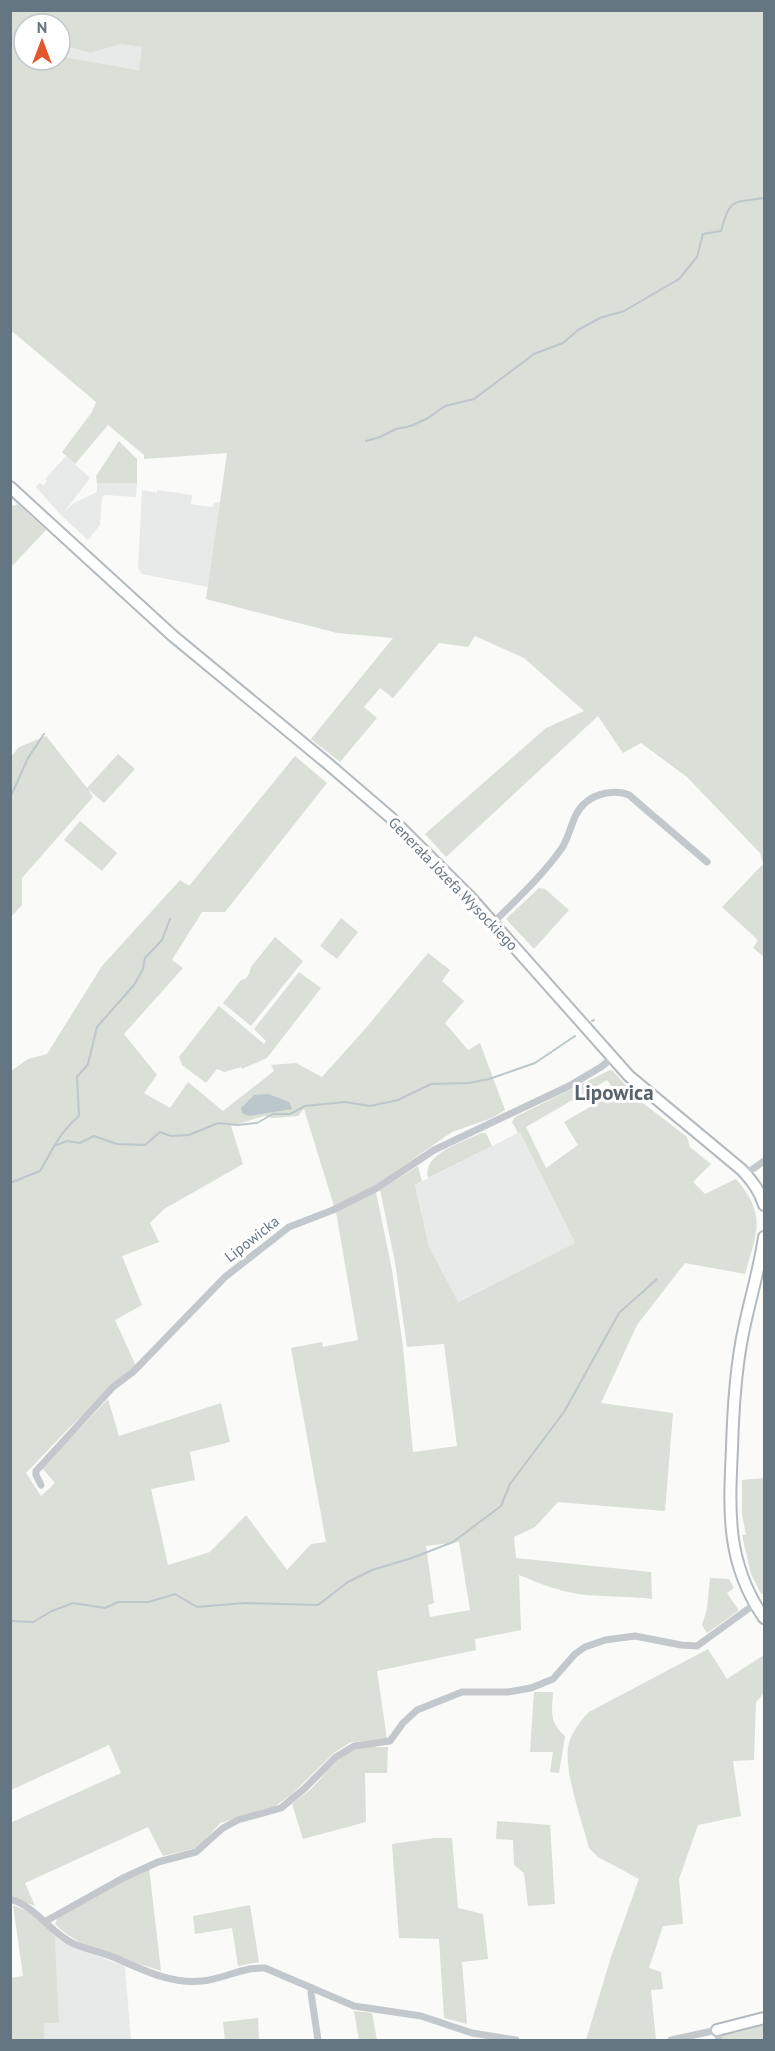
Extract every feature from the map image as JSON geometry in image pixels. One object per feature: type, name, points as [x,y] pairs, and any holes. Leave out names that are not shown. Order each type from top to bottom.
[{"type":"street","name":"Generała Józefa Wysockiego","points":[[10,487],[166,630],[390,817],[493,923],[612,1058],[649,1094],[746,1174],[755,1184],[765,1205]]},
{"type":"street","points":[[493,923],[541,875],[562,847],[583,805],[589,800],[615,791],[629,795],[707,862]]},
{"type":"street","name":"Lipowicka","points":[[41,1485],[36,1471],[112,1387],[133,1372],[225,1277],[289,1227],[333,1210],[377,1188],[434,1150],[569,1086],[612,1058]]},
{"type":"street","points":[[746,1174],[761,1163]]},
{"type":"street","points":[[765,1237],[736,1374],[730,1507],[732,1543],[737,1562],[765,1618]]},
{"type":"street","points":[[46,1921],[123,1878],[158,1862],[196,1852],[223,1828],[238,1820],[281,1808],[304,1789],[336,1756],[354,1746],[390,1741],[410,1716],[432,1703],[462,1692],[508,1692],[531,1688],[553,1678],[574,1654],[585,1647],[605,1640],[635,1636],[698,1646],[759,1606]]},
{"type":"street","points":[[10,1899],[27,1906],[65,1940],[159,1976],[185,1981],[203,1981],[250,1967],[265,1968],[354,2006],[421,2016],[472,2033],[516,2040]]},
{"type":"street","points":[[312,1988],[318,2040]]},
{"type":"street","points":[[671,2040],[718,2035],[765,2018]]},
{"type":"shaded area","points":[[11,10],[764,11],[764,957],[753,948],[758,940],[722,907],[763,864],[760,853],[687,777],[641,743],[623,753],[598,716],[446,857],[425,834],[546,728],[584,711],[524,658],[475,636],[468,647],[439,643],[393,698],[380,688],[364,707],[377,718],[340,762],[311,739],[393,638],[337,633],[206,599],[227,453],[144,459],[144,455],[108,425],[75,464],[62,452],[92,412],[96,402],[13,332],[11,334]]},
{"type":"shaded area","points":[[120,44],[143,47],[140,70],[72,58],[72,48],[89,53]]},
{"type":"shaded area","points":[[119,441],[137,459],[137,483],[97,483],[96,476]]},
{"type":"shaded area","points":[[66,456],[90,478],[65,511],[74,503],[97,492],[97,483],[137,483],[136,497],[105,495],[102,497],[100,525],[88,540],[36,487],[39,483],[44,485],[47,481],[45,479]]},
{"type":"shaded area","points":[[142,490],[192,495],[191,504],[212,507],[215,502],[220,503],[208,587],[142,574],[138,568]]},
{"type":"shaded area","points":[[11,504],[14,506],[18,504],[46,530],[11,567]]},
{"type":"shaded area","points":[[46,736],[87,788],[118,754],[135,769],[104,803],[88,789],[93,797],[22,878],[22,905],[11,917],[11,757],[19,747]]},
{"type":"shaded area","points":[[295,756],[327,783],[225,912],[202,912],[172,960],[183,968],[124,1034],[157,1075],[144,1093],[170,1108],[188,1082],[223,1111],[274,1071],[271,1065],[296,1063],[322,1077],[428,953],[450,970],[442,981],[464,1001],[445,1023],[468,1050],[480,1043],[505,1110],[492,1118],[452,1132],[376,1185],[334,1206],[304,1109],[298,1116],[273,1118],[264,1116],[231,1126],[243,1164],[164,1209],[150,1223],[159,1242],[122,1256],[142,1305],[115,1320],[136,1366],[70,1427],[26,1473],[41,1496],[55,1483],[42,1468],[108,1399],[119,1436],[221,1403],[230,1442],[190,1452],[195,1480],[151,1489],[168,1565],[210,1552],[246,1515],[287,1570],[311,1544],[326,1542],[291,1348],[322,1342],[323,1347],[358,1340],[336,1212],[376,1192],[392,1270],[403,1347],[413,1452],[457,1446],[444,1344],[407,1347],[395,1262],[380,1190],[418,1166],[422,1181],[415,1185],[429,1247],[458,1302],[575,1243],[520,1132],[518,1133],[512,1122],[515,1117],[610,1070],[639,1100],[687,1137],[690,1147],[711,1164],[693,1182],[705,1194],[736,1179],[746,1192],[756,1214],[756,1235],[745,1274],[685,1263],[637,1325],[601,1403],[673,1413],[665,1511],[558,1502],[535,1527],[514,1537],[516,1558],[651,1572],[652,1599],[578,1594],[552,1588],[519,1575],[521,1630],[475,1639],[476,1650],[377,1671],[387,1739],[351,1742],[335,1752],[292,1794],[274,1807],[220,1823],[200,1847],[163,1856],[148,1827],[25,1883],[35,1906],[11,1897],[10,1823],[121,1773],[109,1745],[11,1790],[11,1071],[28,1059],[47,1054],[102,966],[180,880],[189,886]],"holes":[[[607,1080],[616,1092],[564,1122],[578,1145],[546,1168],[526,1127]],[[459,1542],[470,1610],[430,1617],[428,1605],[434,1603],[426,1546]]]},
{"type":"shaded area","points":[[80,821],[117,853],[102,871],[64,840]]},
{"type":"shaded area","points":[[539,888],[545,889],[569,910],[534,949],[506,919]]},
{"type":"shaded area","points":[[341,918],[358,932],[337,959],[320,946]]},
{"type":"shaded area","points":[[275,937],[303,961],[251,1026],[223,1003],[241,980],[249,974],[251,967]]},
{"type":"shaded area","points":[[299,972],[321,988],[267,1058],[242,1069],[241,1067],[224,1072],[217,1069],[206,1083],[182,1065],[179,1057],[219,1006],[264,1044],[266,1041],[254,1029]]},
{"type":"shaded area","points":[[268,1094],[289,1102],[292,1109],[249,1116],[242,1113],[241,1108],[254,1095]]},
{"type":"shaded area","points":[[520,1132],[575,1243],[457,1302],[429,1247],[415,1185]]},
{"type":"shaded area","points":[[481,1133],[486,1133],[492,1146],[428,1178],[431,1162],[438,1155]]},
{"type":"shaded area","points":[[764,1478],[764,1594],[761,1594],[751,1574],[742,1535],[746,1535],[742,1514],[742,1480]]},
{"type":"shaded area","points":[[710,1578],[729,1579],[734,1588],[727,1593],[738,1611],[707,1633],[702,1625],[707,1609]]},
{"type":"shaded area","points":[[708,1649],[727,1679],[764,1655],[764,1693],[756,1702],[754,1760],[733,1761],[741,1816],[698,1825],[679,1879],[683,1924],[663,1926],[649,1968],[661,1972],[663,1989],[651,1990],[656,2040],[586,2040],[611,1957],[639,1879],[598,1857],[589,1848],[571,1785],[569,1743],[576,1728],[589,1712]]},
{"type":"shaded area","points":[[534,1692],[553,1692],[554,1721],[565,1736],[559,1773],[550,1772],[553,1752],[530,1752]]},
{"type":"shaded area","points":[[363,1747],[388,1747],[387,1773],[365,1773],[366,1822],[303,1839],[292,1804],[311,1789],[347,1753]]},
{"type":"shaded area","points":[[497,1821],[550,1825],[555,1904],[528,1906],[524,1873],[514,1865],[513,1840],[496,1839]]},
{"type":"shaded area","points":[[452,1838],[458,1908],[483,1914],[488,1959],[462,1962],[467,2024],[444,2018],[439,1939],[399,1938],[392,1844]]},
{"type":"shaded area","points":[[149,1868],[161,1971],[119,1958],[77,1941],[55,1924],[58,1917]]},
{"type":"shaded area","points":[[13,1905],[31,1913],[55,1936],[59,2023],[44,2023],[44,2040],[11,2040],[10,1978],[23,1976]]},
{"type":"shaded area","points":[[250,1905],[259,1962],[238,1966],[232,1928],[195,1934],[193,1916]]},
{"type":"shaded area","points":[[55,1936],[72,1947],[125,1966],[131,2040],[44,2040],[44,2023],[59,2022]]},
{"type":"shaded area","points":[[354,2011],[372,2013],[377,2040],[359,2040]]},
{"type":"shaded area","points":[[258,2018],[259,2040],[225,2040],[223,2022]]},
{"type":"shaded area","points":[[764,2022],[764,2040],[722,2040],[722,2032]]},
{"type":"waterway","points":[[366,441],[396,429],[411,426],[445,406],[474,399],[534,354],[563,343],[578,330],[600,318],[624,311],[679,279],[697,257],[703,234],[721,231],[730,207],[739,202],[764,198]]},
{"type":"waterway","points":[[10,798],[28,758],[44,734]]},
{"type":"waterway","points":[[10,1183],[40,1171],[61,1135],[79,1116],[77,1077],[88,1064],[97,1027],[134,985],[143,969],[145,958],[162,940],[170,919]]},
{"type":"waterway","points":[[54,1146],[67,1141],[80,1143],[94,1136],[117,1144],[145,1145],[160,1132],[171,1136],[189,1135],[218,1123],[237,1125],[257,1123],[273,1114],[290,1114],[305,1106],[345,1102],[370,1106],[398,1100],[431,1084],[469,1083],[489,1079],[535,1063],[575,1036]]},
{"type":"waterway","points":[[10,1621],[33,1622],[73,1603],[105,1608],[118,1602],[149,1602],[175,1594],[197,1607],[245,1603],[318,1605],[348,1582],[372,1570],[453,1542],[501,1506],[510,1484],[564,1412],[619,1313],[657,1279]]},
{"type":"district","name":"Lipowica","points":[[614,1093]]}]
